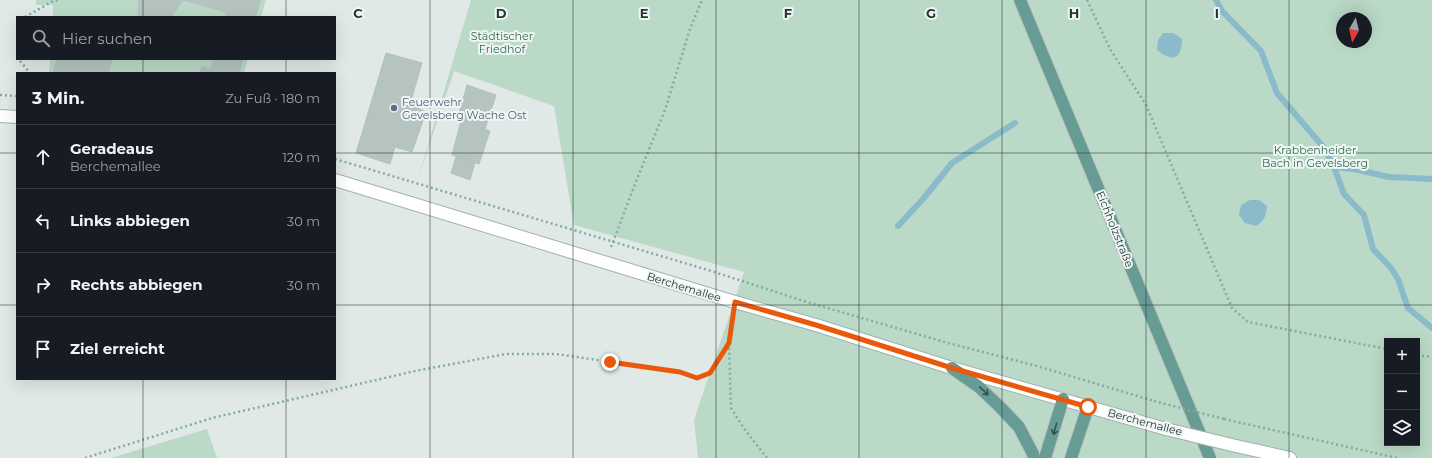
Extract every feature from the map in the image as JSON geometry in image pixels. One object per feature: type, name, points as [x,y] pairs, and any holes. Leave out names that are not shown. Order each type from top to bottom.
[{"type":"main road","name":"Eichholzstraße","points":[[1020,0],[1210,458]]},
{"type":"main road","points":[[952,368],[979,387],[1019,428],[1034,458]]},
{"type":"main road","points":[[1045,458],[1063,399]]},
{"type":"main road","points":[[1071,458],[1088,407]]},
{"type":"street","points":[[0,116],[16,116]]},
{"type":"street","name":"Berchemallee","points":[[336,180],[735,302],[816,325],[952,368],[1166,429],[1290,458]]},
{"type":"path","points":[[27,16],[53,1],[59,0]]},
{"type":"path","points":[[613,242],[665,110],[690,29],[702,0]]},
{"type":"path","points":[[1087,0],[1110,49],[1146,105],[1232,308],[1248,322],[1384,348]]},
{"type":"path","points":[[20,61],[29,72]]},
{"type":"path","points":[[0,95],[16,96]]},
{"type":"path","points":[[336,159],[708,270],[818,306],[948,343],[1037,366],[1154,401],[1224,419],[1397,458]]},
{"type":"path","points":[[735,302],[729,343],[731,408],[745,430],[767,458]]},
{"type":"path","points":[[85,458],[212,418],[415,371],[506,354],[556,354],[680,372],[697,378],[710,373],[729,343]]},
{"type":"path","points":[[1420,355],[1432,357]]},
{"type":"green space","points":[[36,0],[266,0],[261,16],[53,16],[53,5],[36,5]]},
{"type":"green space","points":[[471,0],[1432,0],[1432,458],[698,458],[694,420],[744,272],[574,225],[554,106],[454,71],[418,179]]},
{"type":"green space","points":[[50,60],[248,60],[244,72],[49,72]]},
{"type":"green space","points":[[207,429],[217,458],[111,458]]},
{"type":"water","points":[[1163,33],[1173,33],[1182,39],[1182,46],[1176,57],[1168,57],[1157,50],[1158,40]]},
{"type":"water","points":[[1250,200],[1259,200],[1267,206],[1264,218],[1256,226],[1245,223],[1239,215],[1241,205]]},
{"type":"building","points":[[139,0],[183,0],[172,16],[138,16]]},
{"type":"building","points":[[183,0],[261,0],[255,16],[225,16],[226,12]]},
{"type":"building","name":"Feuerwehr Gevelsberg Wache Ost","points":[[386,53],[422,63],[410,104],[426,112],[412,152],[395,147],[390,164],[356,153]]},
{"type":"building","points":[[57,60],[112,60],[108,72],[53,72]]},
{"type":"building","points":[[214,60],[243,60],[239,72],[200,72],[202,66],[211,69]]},
{"type":"building","points":[[467,85],[496,95],[485,129],[457,120]]},
{"type":"building","points":[[461,121],[490,131],[479,164],[452,155]]},
{"type":"building","points":[[456,157],[475,162],[470,180],[451,173]]},
{"type":"waterway","points":[[1216,0],[1222,11],[1261,51],[1277,93],[1325,149],[1334,167],[1344,194],[1364,215],[1373,249],[1391,268],[1398,279],[1408,308],[1432,328]]},
{"type":"waterway","points":[[898,226],[923,199],[952,163],[1015,123]]},
{"type":"waterway","points":[[1334,167],[1354,169],[1389,177],[1432,179]]},
{"type":"place","name":"Feuerwehr Gevelsberg Wache Ost","points":[[394,108]]},
{"type":"route","points":[[610,362],[680,372],[697,378],[710,373],[729,343],[735,302],[816,325],[952,368],[1088,407]]},
{"type":"park label","name":"Städtischer Friedhof","points":[[502,42]]},
{"type":"park label","name":"Krabbenheider Bach in Gevelsberg","points":[[1315,156]]}]
